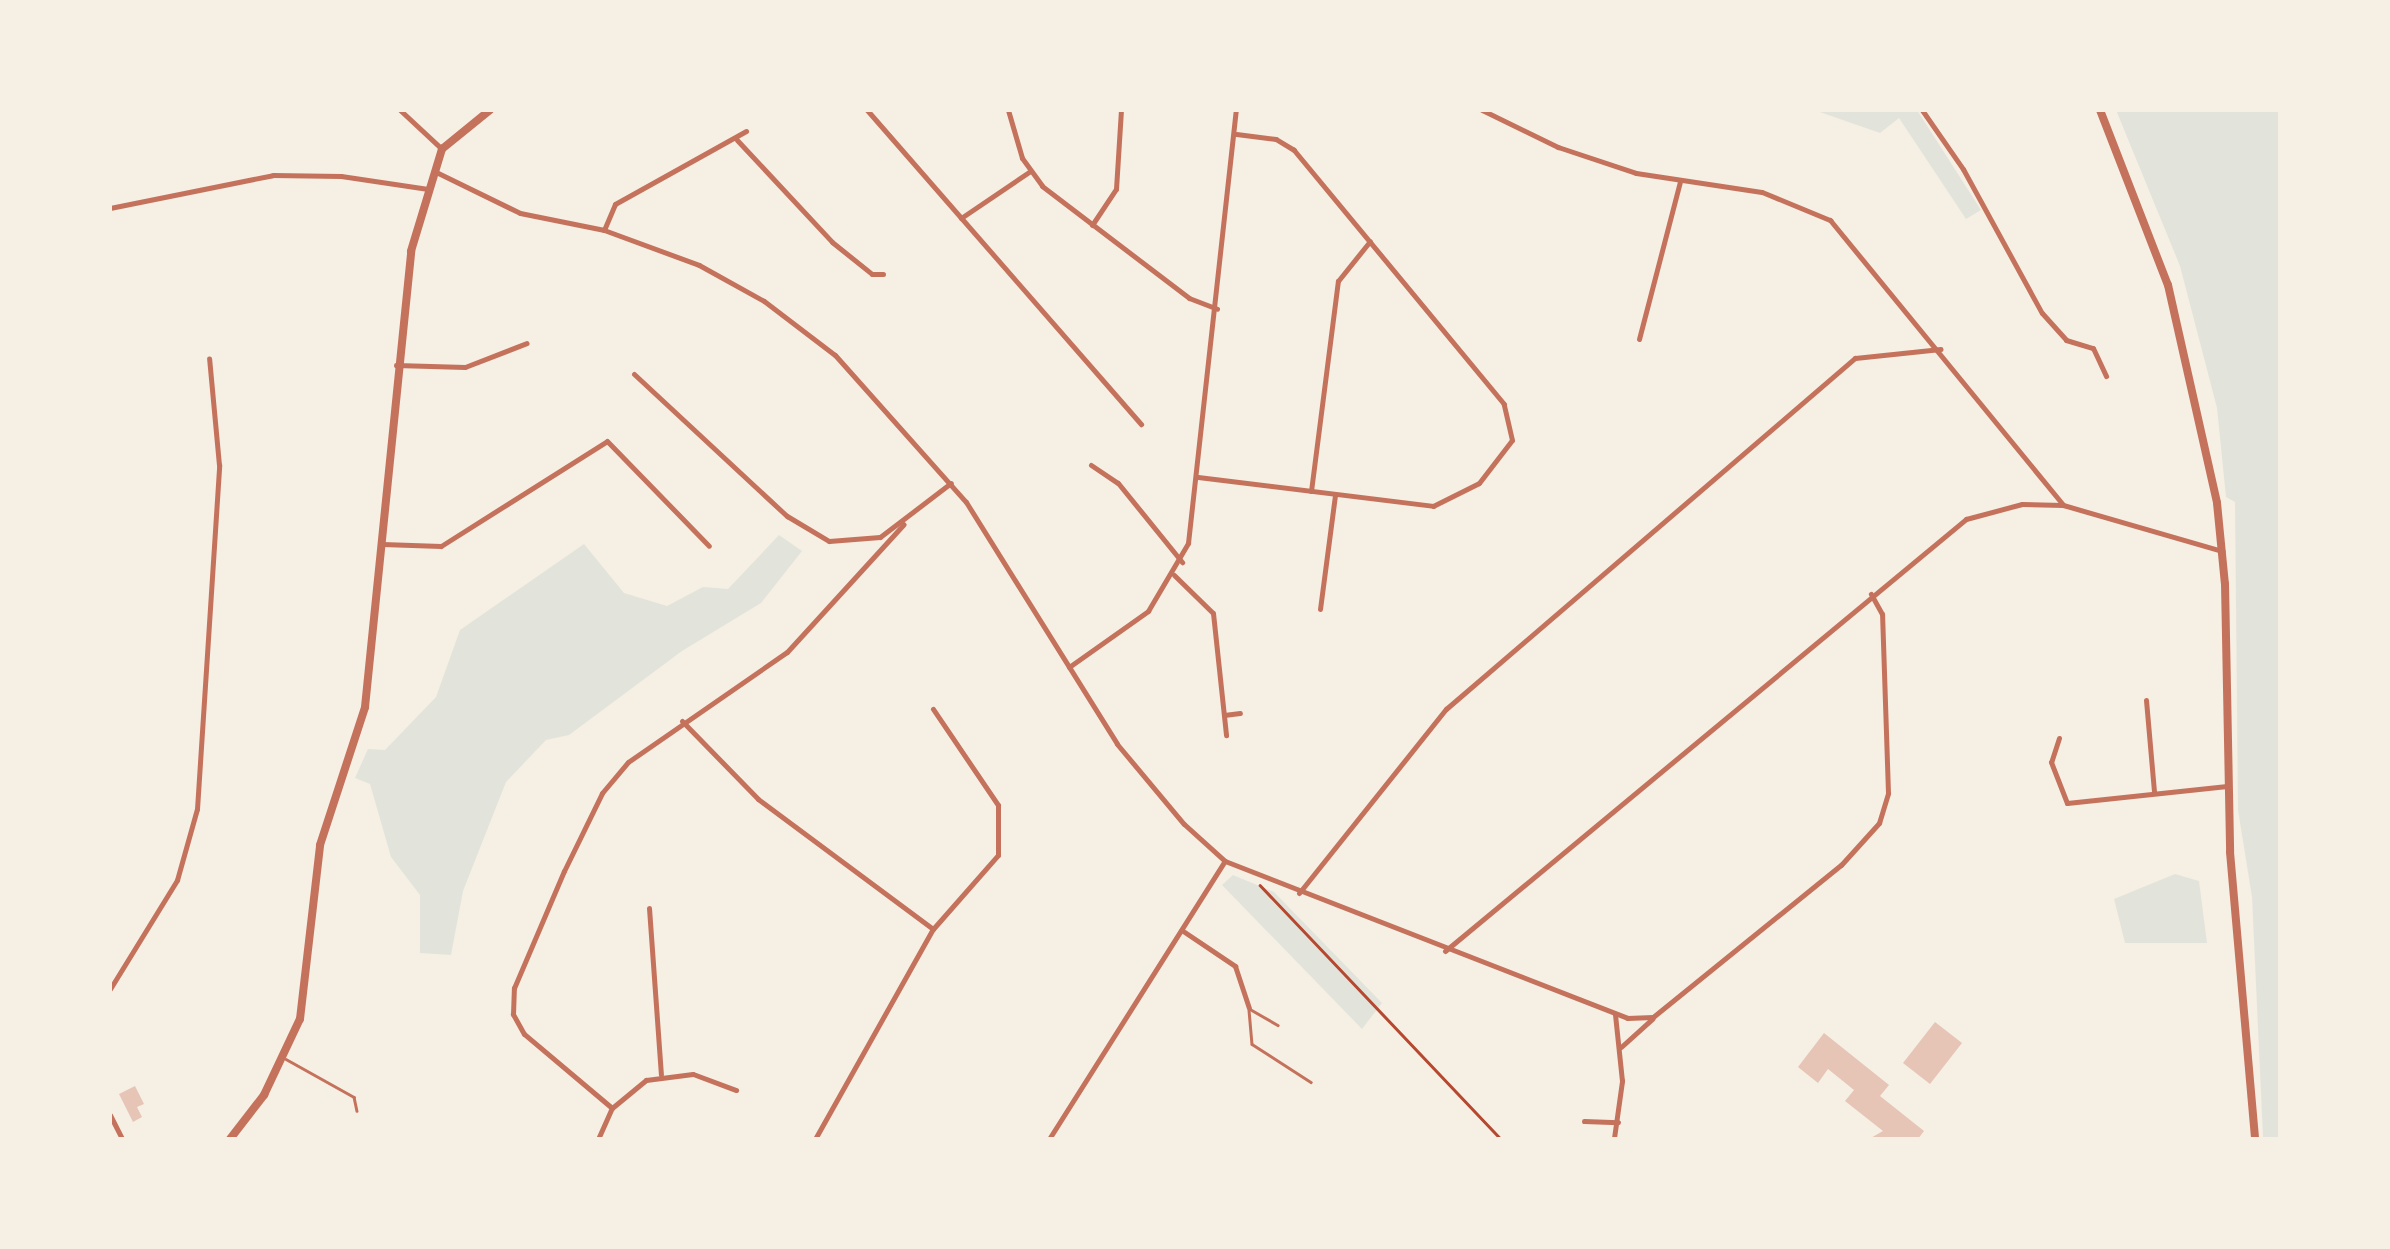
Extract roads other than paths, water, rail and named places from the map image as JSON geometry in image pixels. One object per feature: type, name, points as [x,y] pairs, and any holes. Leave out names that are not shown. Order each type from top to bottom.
[{"type":"street","points":[[400,110],[442,149]]},
{"type":"street","points":[[230,1139],[285,1059],[304,1001],[320,846],[365,708],[403,285],[442,149],[490,110]]},
{"type":"street","points":[[866,110],[1141,424]]},
{"type":"street","points":[[1008,110],[1029,172],[1189,298],[1217,309]]},
{"type":"street","points":[[1092,225],[1116,189],[1122,110]]},
{"type":"street","points":[[1069,667],[1131,628],[1182,562],[1198,478],[1236,110]]},
{"type":"street","points":[[1482,110],[1558,147],[1680,182],[1762,192],[1830,220],[1941,349],[2063,504]]},
{"type":"street","points":[[1922,110],[1963,169],[2042,313],[2066,340],[2094,348],[2106,376]]},
{"type":"street","points":[[2100,110],[2168,285],[2223,551],[2227,786],[2255,1139]]},
{"type":"street","points":[[604,230],[615,204],[746,131]]},
{"type":"street","points":[[1198,478],[1443,504],[1497,467],[1512,440],[1504,404],[1285,143],[1236,134]]},
{"type":"street","points":[[736,140],[832,242],[872,274],[884,274]]},
{"type":"street","points":[[434,171],[520,213],[604,230],[699,265],[792,321],[875,394],[951,483],[1126,756],[1225,861],[1258,879],[1615,1014],[1653,1018]]},
{"type":"street","points":[[962,218],[1029,172]]},
{"type":"street","points":[[110,208],[273,175],[341,176],[428,189]]},
{"type":"street","points":[[1639,339],[1680,182]]},
{"type":"street","points":[[1310,491],[1338,281],[1370,241]]},
{"type":"street","points":[[396,366],[465,367],[527,342]]},
{"type":"street","points":[[1298,894],[1446,709],[1856,358],[1941,349]]},
{"type":"street","points":[[110,990],[169,896],[197,808],[219,465],[208,358]]},
{"type":"street","points":[[634,374],[812,534],[846,543],[880,537],[904,524]]},
{"type":"street","points":[[382,544],[441,546],[607,441],[709,546]]},
{"type":"street","points":[[1091,466],[1118,483],[1182,562]]},
{"type":"street","points":[[612,1108],[524,1034],[513,1014],[514,988],[602,793],[628,762],[786,652],[881,554],[904,524],[951,483]]},
{"type":"street","points":[[1320,609],[1335,495]]},
{"type":"street","points":[[1445,951],[1966,519],[2022,504],[2063,504],[2223,551]]},
{"type":"street","points":[[880,537],[881,554]]},
{"type":"street","points":[[1174,575],[1212,612],[1226,735]]},
{"type":"street","points":[[1620,1047],[1842,865],[1879,823],[1888,793],[1882,614],[1871,594]]},
{"type":"street","points":[[2146,700],[2154,792]]},
{"type":"street","points":[[815,1139],[933,929],[992,866],[1002,832],[992,793],[933,709]]},
{"type":"street","points":[[1224,715],[1240,713]]},
{"type":"street","points":[[682,722],[758,798],[933,929]]},
{"type":"street","points":[[2059,738],[2051,762],[2054,785],[2067,803],[2227,786]]},
{"type":"street","points":[[1049,1139],[1225,861]]},
{"type":"street","points":[[649,908],[662,1076]]},
{"type":"street","points":[[1182,931],[1235,966],[1249,1008]]},
{"type":"street","points":[[1614,1138],[1620,1047],[1615,1014]]},
{"type":"street","points":[[598,1139],[612,1108],[636,1086],[662,1076],[693,1074],[736,1090]]},
{"type":"street","points":[[110,1116],[122,1139]]},
{"type":"street","points":[[1584,1120],[1618,1122]]},
{"type":"lane","points":[[1249,1008],[1278,1025]]},
{"type":"lane","points":[[1249,1008],[1252,1044],[1311,1082]]},
{"type":"lane","points":[[285,1059],[354,1098],[356,1111]]}]
